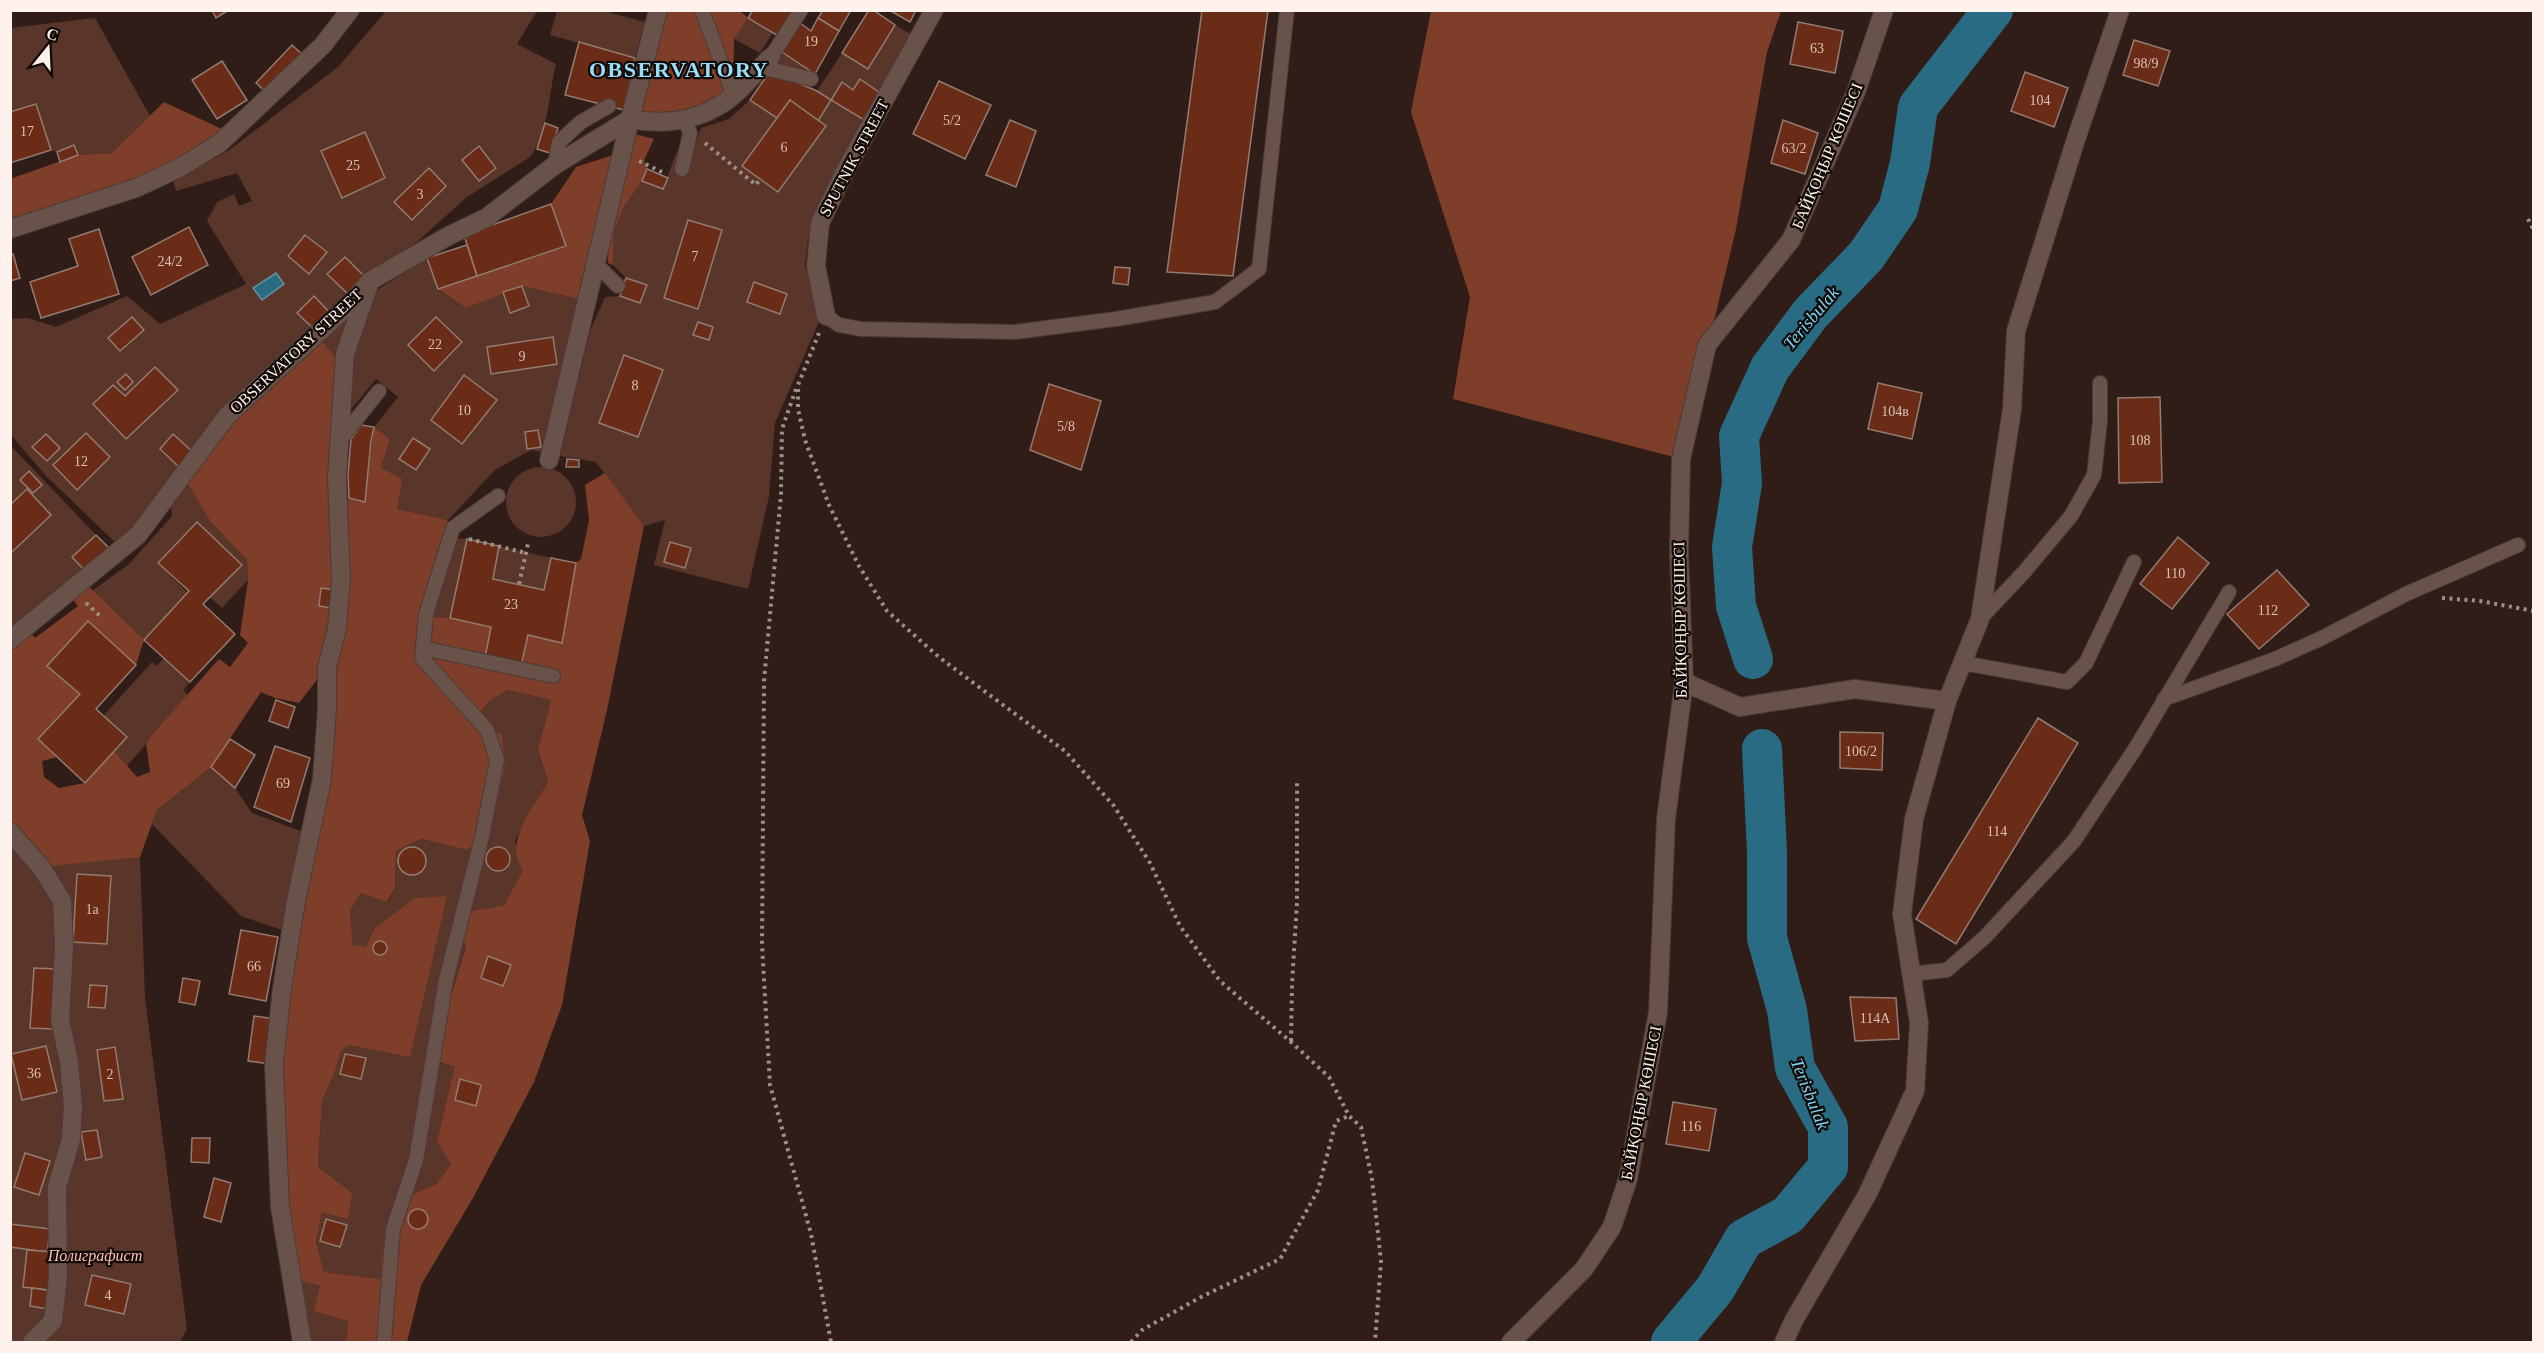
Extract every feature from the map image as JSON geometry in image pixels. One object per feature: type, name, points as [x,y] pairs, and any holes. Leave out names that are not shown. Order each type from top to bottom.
[{"type":"street","points":[[10,229],[136,188],[179,168],[220,143],[323,45],[350,10]]},
{"type":"street","points":[[549,460],[658,10]]},
{"type":"street","name":"SPUTNIK STREET","points":[[826,316],[816,266],[820,223],[844,173],[934,10]]},
{"type":"street","name":"БАЙҚОҢЫР КӨШЕСІ","points":[[1511,1342],[1584,1269],[1612,1227],[1628,1179],[1658,1012],[1666,819],[1684,682],[1679,554],[1681,459],[1707,345],[1791,240],[1856,92],[1884,10]]},
{"type":"street","points":[[1784,1342],[1794,1320],[1867,1195],[1915,1091],[1919,1023],[1902,914],[1914,819],[1947,701],[1980,619],[2012,409],[2016,331],[2076,139],[2120,10]]},
{"type":"street","points":[[630,119],[687,126],[721,105],[766,62]]},
{"type":"street","name":"OBSERVATORY STREET","points":[[10,640],[138,535],[227,416],[351,303],[370,281],[450,235],[486,218],[555,165],[630,119]]},
{"type":"street","points":[[303,1342],[280,1207],[274,1064],[282,988],[296,902],[322,779],[327,708],[327,667],[337,629],[341,578],[337,478],[345,354],[370,281]]},
{"type":"street","points":[[1684,682],[1740,707],[1855,689],[1947,701]]},
{"type":"street","points":[[10,832],[41,867],[62,901],[64,947],[60,1020],[69,1062],[73,1106],[71,1139],[57,1187],[58,1277],[53,1321],[32,1342]]},
{"type":"lane","points":[[702,10],[733,94]]},
{"type":"lane","points":[[801,10],[766,62],[811,79]]},
{"type":"lane","points":[[826,316],[839,324],[861,329],[1014,332],[1116,319],[1215,302],[1259,269],[1287,10]]},
{"type":"lane","points":[[555,165],[559,142],[581,122],[609,106]]},
{"type":"lane","points":[[681,169],[687,126]]},
{"type":"lane","points":[[596,264],[618,286]]},
{"type":"lane","points":[[1980,619],[2025,572],[2071,516],[2094,475],[2100,421],[2100,383]]},
{"type":"lane","points":[[339,441],[379,391]]},
{"type":"lane","points":[[384,1342],[393,1228],[416,1160],[446,980],[482,837],[497,760],[487,730],[422,658],[426,614],[453,528],[498,496]]},
{"type":"lane","points":[[2164,699],[2313,643],[2406,594],[2518,545]]},
{"type":"lane","points":[[1963,663],[2067,681],[2086,663],[2134,562]]},
{"type":"lane","points":[[1911,974],[1947,970],[1985,937],[2074,841],[2135,749],[2229,592]]},
{"type":"lane","points":[[423,648],[553,676]]},
{"type":"path","points":[[687,126],[756,185],[760,179]]},
{"type":"path","points":[[622,152],[679,180],[681,169]]},
{"type":"path","points":[[2528,219],[2534,231]]},
{"type":"path","points":[[826,316],[805,363],[782,429],[781,494],[764,681],[762,944],[770,1085],[811,1234],[831,1342]]},
{"type":"path","points":[[798,385],[798,410],[805,440],[829,504],[859,566],[887,611],[940,658],[1065,751],[1114,806],[1149,863],[1180,926],[1220,981],[1329,1077],[1349,1116],[1361,1128],[1372,1179],[1381,1261],[1374,1342]]},
{"type":"path","points":[[451,535],[526,553]]},
{"type":"path","points":[[519,584],[528,544]]},
{"type":"path","points":[[2406,594],[2481,601],[2534,611]]},
{"type":"path","points":[[1291,1042],[1297,903],[1297,779]]},
{"type":"path","points":[[1131,1342],[1142,1330],[1280,1259],[1318,1190],[1336,1121],[1349,1116]]},
{"type":"green space","points":[[386,11],[537,11],[517,44],[556,64],[541,138],[530,157],[467,197],[417,242],[365,277],[344,257],[328,274],[348,294],[331,314],[314,297],[298,313],[315,330],[195,454],[173,434],[160,450],[181,469],[117,544],[46,476],[11,435],[10,319],[28,318],[56,327],[127,296],[160,324],[246,284],[207,221],[217,202],[234,194],[239,206],[252,201],[237,173],[176,191],[173,180],[228,151],[338,67]],"holes":[[[132,317],[144,330],[120,351]],[[155,367],[177,390],[127,438],[93,404],[113,385],[125,396]]]},
{"type":"green space","points":[[557,11],[604,11],[645,22],[635,58],[550,35]]},
{"type":"green space","points":[[95,18],[150,116],[112,153],[78,155],[74,145],[57,152],[51,150],[36,104],[11,112],[10,28]]},
{"type":"green space","points":[[748,18],[773,32],[760,53],[734,39]]},
{"type":"green space","points":[[895,25],[914,36],[883,95],[860,79],[853,90],[842,82],[831,100],[817,91],[842,53],[867,68]]},
{"type":"green space","points":[[782,52],[815,74],[771,66]]},
{"type":"green space","points":[[750,100],[777,118],[742,166],[778,192],[826,127],[818,121],[831,100],[866,121],[836,172],[808,239],[805,265],[816,306],[818,324],[775,423],[769,496],[748,589],[654,565],[665,520],[644,526],[596,462],[560,456],[590,331],[605,297],[620,296],[640,303],[646,285],[626,278],[613,265],[614,231],[624,207],[642,181],[663,189],[677,151],[691,156],[701,128],[729,119]],"holes":[[[688,220],[722,231],[697,309],[664,298]],[[754,282],[786,294],[780,314],[747,302]],[[698,322],[713,327],[709,340],[693,335]],[[624,356],[663,370],[638,437],[599,423]]]},
{"type":"green space","points":[[427,258],[438,289],[466,308],[503,292],[510,313],[529,307],[522,286],[579,299],[545,453],[531,450],[495,470],[448,520],[396,509],[381,468],[390,439],[374,427],[398,397],[376,379],[352,408],[346,397],[349,354],[368,296]],"holes":[[[464,375],[462,444],[431,419]]]},
{"type":"green space","points":[[354,306],[339,361],[322,341]]},
{"type":"green space","points":[[11,446],[96,535],[72,557],[87,573],[11,634],[11,554],[51,515],[27,489],[11,505]]},
{"type":"green space","points":[[534,467],[548,467],[561,473],[570,482],[576,495],[574,515],[566,527],[548,537],[534,537],[521,531],[512,522],[506,509],[506,495],[512,482],[521,473]]},
{"type":"green space","points":[[184,476],[213,524],[247,560],[248,580],[222,608],[210,597],[242,564],[197,522],[157,563],[188,593],[144,640],[92,591],[129,564],[172,516],[169,494]]},
{"type":"green space","points":[[452,538],[467,539],[450,618],[432,617]]},
{"type":"green space","points":[[499,546],[551,558],[544,590],[493,579]]},
{"type":"green space","points":[[164,658],[190,682],[183,690],[188,695],[127,766],[114,751],[103,716],[152,662],[157,666]]},
{"type":"green space","points":[[508,690],[551,700],[538,749],[548,782],[515,840],[523,870],[504,905],[467,912],[505,769],[472,726],[488,702]]},
{"type":"green space","name":"Полиграфист","points":[[211,767],[235,788],[252,813],[306,833],[282,930],[241,916],[152,824],[140,857],[145,998],[187,1329],[180,1342],[11,1342],[10,832],[156,811]]},
{"type":"green space","points":[[421,839],[468,850],[474,846],[425,1059],[455,1067],[451,1164],[436,1184],[409,1196],[382,1252],[380,1279],[324,1272],[316,1242],[322,1213],[348,1219],[351,1193],[318,1167],[322,1101],[335,1072],[341,1051],[350,1045],[447,897],[415,898],[366,948],[353,945],[350,911],[361,893],[388,902],[395,888],[396,851]]},
{"type":"green space","points":[[461,936],[466,945],[442,1026]]},
{"type":"green space","points":[[292,1279],[320,1286],[348,1321],[346,1342],[302,1342]]},
{"type":"shaded area","points":[[664,11],[740,11],[748,18],[734,39],[733,94],[682,111],[637,113]]},
{"type":"shaded area","points":[[1431,11],[1781,11],[1767,52],[1736,229],[1681,459],[1453,399],[1470,297],[1411,112]]},
{"type":"shaded area","points":[[164,102],[224,130],[212,141],[132,184],[11,223],[10,179],[78,155],[112,153]]},
{"type":"shaded area","points":[[635,134],[654,139],[644,160],[647,169],[642,181],[624,207],[614,231],[613,265],[608,263],[608,232]]},
{"type":"shaded area","points":[[616,154],[579,299],[522,286],[466,308],[438,289],[566,247],[551,204],[576,167]]},
{"type":"shaded area","points":[[317,335],[344,367],[340,525],[349,498],[364,502],[374,427],[390,439],[381,468],[402,479],[397,509],[448,520],[420,609],[419,631],[432,617],[450,618],[491,627],[485,658],[528,635],[562,643],[576,563],[581,559],[589,520],[585,485],[605,473],[644,526],[607,710],[582,815],[590,841],[562,1005],[534,1082],[473,1198],[421,1285],[407,1342],[346,1342],[348,1321],[314,1311],[320,1286],[292,1279],[274,1064],[322,779],[326,668],[299,703],[275,698],[261,692],[211,767],[156,811],[140,857],[41,867],[27,842],[11,823],[10,635],[25,627],[35,638],[78,606],[68,594],[83,581],[144,640],[136,665],[88,622],[47,666],[80,694],[38,739],[57,757],[42,761],[44,777],[59,788],[85,783],[114,751],[137,777],[150,772],[146,744],[152,735],[219,659],[230,667],[248,643],[240,635],[248,580],[247,560],[211,522],[188,484],[234,423],[227,416]],"holes":[[[508,690],[551,700],[538,749],[548,782],[522,825],[516,848],[523,870],[504,905],[467,912],[461,936],[466,946],[442,1026],[436,1061],[455,1067],[437,1142],[451,1164],[436,1184],[409,1196],[382,1252],[380,1279],[324,1272],[316,1242],[322,1213],[348,1219],[352,1193],[318,1167],[322,1101],[335,1072],[341,1051],[350,1045],[410,1057],[447,896],[415,898],[375,928],[366,947],[353,945],[350,911],[361,893],[387,902],[395,888],[396,851],[421,839],[468,850],[489,833],[505,769],[502,734],[472,725],[488,702]]]},
{"type":"water","points":[[276,273],[284,284],[262,300],[253,288]]},
{"type":"building","points":[[212,10],[229,10],[216,18]]},
{"type":"building","points":[[753,10],[796,10],[780,37],[748,18]]},
{"type":"building","points":[[823,10],[851,10],[839,31],[818,18]]},
{"type":"building","points":[[869,10],[873,10],[895,25],[868,69],[842,53]]},
{"type":"building","points":[[889,10],[916,10],[910,22]]},
{"type":"building","points":[[1202,10],[1268,10],[1233,276],[1167,272]]},
{"type":"building","points":[[818,18],[839,31],[815,74],[782,52],[800,23],[811,31]]},
{"type":"building","points":[[1798,22],[1843,31],[1835,73],[1790,64]]},
{"type":"building","points":[[2134,40],[2170,51],[2158,86],[2123,75]]},
{"type":"building","points":[[579,42],[635,58],[624,110],[565,95]]},
{"type":"building","points":[[292,45],[305,57],[269,95],[256,83]]},
{"type":"building","points":[[222,61],[247,100],[217,119],[192,80]]},
{"type":"building","points":[[770,71],[817,91],[831,100],[818,121],[790,100],[777,118],[750,100]]},
{"type":"building","points":[[2025,72],[2068,88],[2054,127],[2011,111]]},
{"type":"building","points":[[860,79],[883,95],[866,121],[831,100],[842,82],[853,90]]},
{"type":"building","points":[[939,81],[991,105],[965,159],[913,134]]},
{"type":"building","points":[[790,100],[826,126],[778,192],[742,166]]},
{"type":"building","points":[[36,104],[51,150],[10,163],[10,112]]},
{"type":"building","points":[[1010,120],[1036,131],[1016,187],[986,175]]},
{"type":"building","points":[[1783,120],[1818,133],[1805,174],[1771,163]]},
{"type":"building","points":[[545,123],[558,128],[550,153],[537,149]]},
{"type":"building","points":[[365,132],[385,178],[342,198],[321,151]]},
{"type":"building","points":[[74,145],[78,155],[60,162],[57,152]]},
{"type":"building","points":[[479,146],[496,168],[479,181],[462,160]]},
{"type":"building","points":[[429,168],[446,186],[412,220],[394,202]]},
{"type":"building","points":[[647,169],[668,178],[663,189],[642,181]]},
{"type":"building","points":[[551,204],[566,246],[477,276],[464,235]]},
{"type":"building","points":[[688,220],[722,230],[698,309],[664,298]]},
{"type":"building","points":[[189,227],[208,265],[151,295],[132,257]]},
{"type":"building","points":[[99,229],[119,294],[41,318],[30,282],[78,266],[69,239]]},
{"type":"building","points":[[305,235],[327,252],[309,274],[288,256]]},
{"type":"building","points":[[467,245],[477,276],[438,289],[427,258]]},
{"type":"building","points":[[13,254],[20,278],[10,281],[10,255]]},
{"type":"building","points":[[345,257],[365,277],[348,294],[327,274]]},
{"type":"building","points":[[1115,267],[1130,268],[1128,285],[1113,283]]},
{"type":"building","points":[[626,278],[647,285],[640,303],[620,296]]},
{"type":"building","points":[[754,282],[787,294],[780,314],[747,302]]},
{"type":"building","points":[[522,286],[529,306],[510,313],[503,292]]},
{"type":"building","points":[[314,296],[331,314],[315,330],[297,313]]},
{"type":"building","points":[[132,317],[144,330],[120,351],[108,338]]},
{"type":"building","points":[[436,317],[462,342],[434,371],[408,345]]},
{"type":"building","points":[[698,322],[713,327],[709,340],[693,335]]},
{"type":"building","points":[[553,337],[557,364],[491,374],[487,347]]},
{"type":"building","points":[[624,355],[663,370],[638,437],[599,423]]},
{"type":"building","points":[[155,367],[178,390],[126,439],[93,404],[113,385],[125,396]]},
{"type":"building","points":[[126,374],[133,382],[125,390],[117,382]]},
{"type":"building","points":[[464,375],[497,400],[462,444],[431,420]]},
{"type":"building","points":[[1878,383],[1922,393],[1912,439],[1868,429]]},
{"type":"building","points":[[1049,384],[1101,401],[1081,470],[1030,450]]},
{"type":"building","points":[[2160,397],[2162,482],[2119,483],[2118,398]]},
{"type":"building","points":[[361,425],[374,427],[365,502],[349,498],[348,474],[351,439]]},
{"type":"building","points":[[538,430],[541,447],[527,449],[525,432]]},
{"type":"building","points":[[86,433],[110,457],[77,490],[53,465]]},
{"type":"building","points":[[46,434],[60,448],[47,461],[32,447]]},
{"type":"building","points":[[173,434],[195,454],[181,469],[160,449]]},
{"type":"building","points":[[413,438],[430,449],[416,470],[399,459]]},
{"type":"building","points":[[567,459],[579,460],[579,467],[566,467]]},
{"type":"building","points":[[29,471],[42,485],[33,493],[20,480]]},
{"type":"building","points":[[27,489],[51,515],[10,554],[10,505]]},
{"type":"building","points":[[197,522],[242,565],[203,604],[235,634],[190,682],[144,640],[189,591],[158,563]]},
{"type":"building","points":[[96,535],[111,550],[87,573],[72,557]]},
{"type":"building","points":[[2178,537],[2209,563],[2172,609],[2140,584]]},
{"type":"building","points":[[467,539],[499,546],[493,579],[544,590],[551,558],[576,563],[562,643],[528,635],[521,666],[485,658],[491,627],[450,618]]},
{"type":"building","points":[[670,542],[691,548],[685,568],[664,562]]},
{"type":"building","points":[[2277,570],[2309,605],[2259,649],[2227,614]]},
{"type":"building","points":[[321,588],[335,590],[332,608],[319,606]]},
{"type":"building","points":[[88,621],[136,665],[96,709],[127,737],[85,783],[38,739],[80,694],[47,666]]},
{"type":"building","points":[[276,700],[295,707],[288,728],[269,721]]},
{"type":"building","points":[[2038,718],[2078,743],[1956,944],[1916,919]]},
{"type":"building","points":[[1840,732],[1883,733],[1882,770],[1840,768]]},
{"type":"building","points":[[230,739],[255,755],[235,788],[211,767]]},
{"type":"building","points":[[275,746],[310,758],[291,822],[254,807]]},
{"type":"building","points":[[412,847],[422,851],[426,861],[422,871],[412,875],[402,871],[398,861],[402,851]]},
{"type":"building","points":[[498,847],[503,848],[509,854],[509,864],[503,870],[498,871],[493,870],[487,864],[486,859],[487,854],[493,848]]},
{"type":"building","points":[[77,874],[111,876],[107,944],[73,942]]},
{"type":"building","points":[[241,930],[278,937],[266,1001],[229,994]]},
{"type":"building","points":[[377,941],[383,941],[387,948],[383,955],[377,955],[373,951],[373,945]]},
{"type":"building","points":[[488,956],[511,965],[503,986],[481,978]]},
{"type":"building","points":[[34,968],[57,969],[53,1029],[30,1028]]},
{"type":"building","points":[[183,978],[200,981],[195,1005],[179,1002]]},
{"type":"building","points":[[90,985],[107,986],[105,1008],[88,1007]]},
{"type":"building","points":[[1850,997],[1896,998],[1899,1039],[1855,1041]]},
{"type":"building","points":[[254,1016],[276,1019],[270,1064],[248,1061]]},
{"type":"building","points":[[46,1046],[57,1092],[22,1100],[11,1054]]},
{"type":"building","points":[[115,1047],[123,1099],[104,1101],[97,1050]]},
{"type":"building","points":[[345,1054],[366,1058],[361,1079],[340,1074]]},
{"type":"building","points":[[460,1079],[481,1085],[476,1106],[455,1100]]},
{"type":"building","points":[[1673,1102],[1716,1109],[1709,1151],[1666,1144]]},
{"type":"building","points":[[97,1130],[102,1157],[86,1160],[81,1132]]},
{"type":"building","points":[[192,1138],[210,1138],[209,1163],[191,1162]]},
{"type":"building","points":[[25,1153],[50,1161],[39,1195],[14,1187]]},
{"type":"building","points":[[214,1178],[231,1183],[221,1222],[204,1217]]},
{"type":"building","points":[[418,1209],[425,1212],[428,1219],[425,1226],[418,1229],[411,1226],[408,1219],[411,1212]]},
{"type":"building","points":[[326,1219],[347,1225],[340,1247],[320,1241]]},
{"type":"building","points":[[10,1224],[50,1229],[47,1252],[10,1247]]},
{"type":"building","points":[[27,1250],[53,1252],[49,1290],[23,1287]]},
{"type":"building","points":[[92,1275],[131,1284],[124,1314],[85,1305]]},
{"type":"building","points":[[32,1288],[52,1291],[49,1309],[30,1306]]},
{"type":"waterway","name":"Terisbulak","points":[[1753,659],[1736,606],[1732,547],[1742,483],[1739,436],[1770,368],[1811,313],[1866,256],[1898,209],[1910,163],[1918,107],[1993,10]]},
{"type":"waterway","name":"Terisbulak","points":[[1671,1342],[1715,1289],[1744,1239],[1788,1215],[1828,1167],[1828,1127],[1795,1068],[1787,1010],[1767,938],[1767,852],[1762,749]]},
{"type":"district","name":"OBSERVATORY","points":[[679,69]]}]
